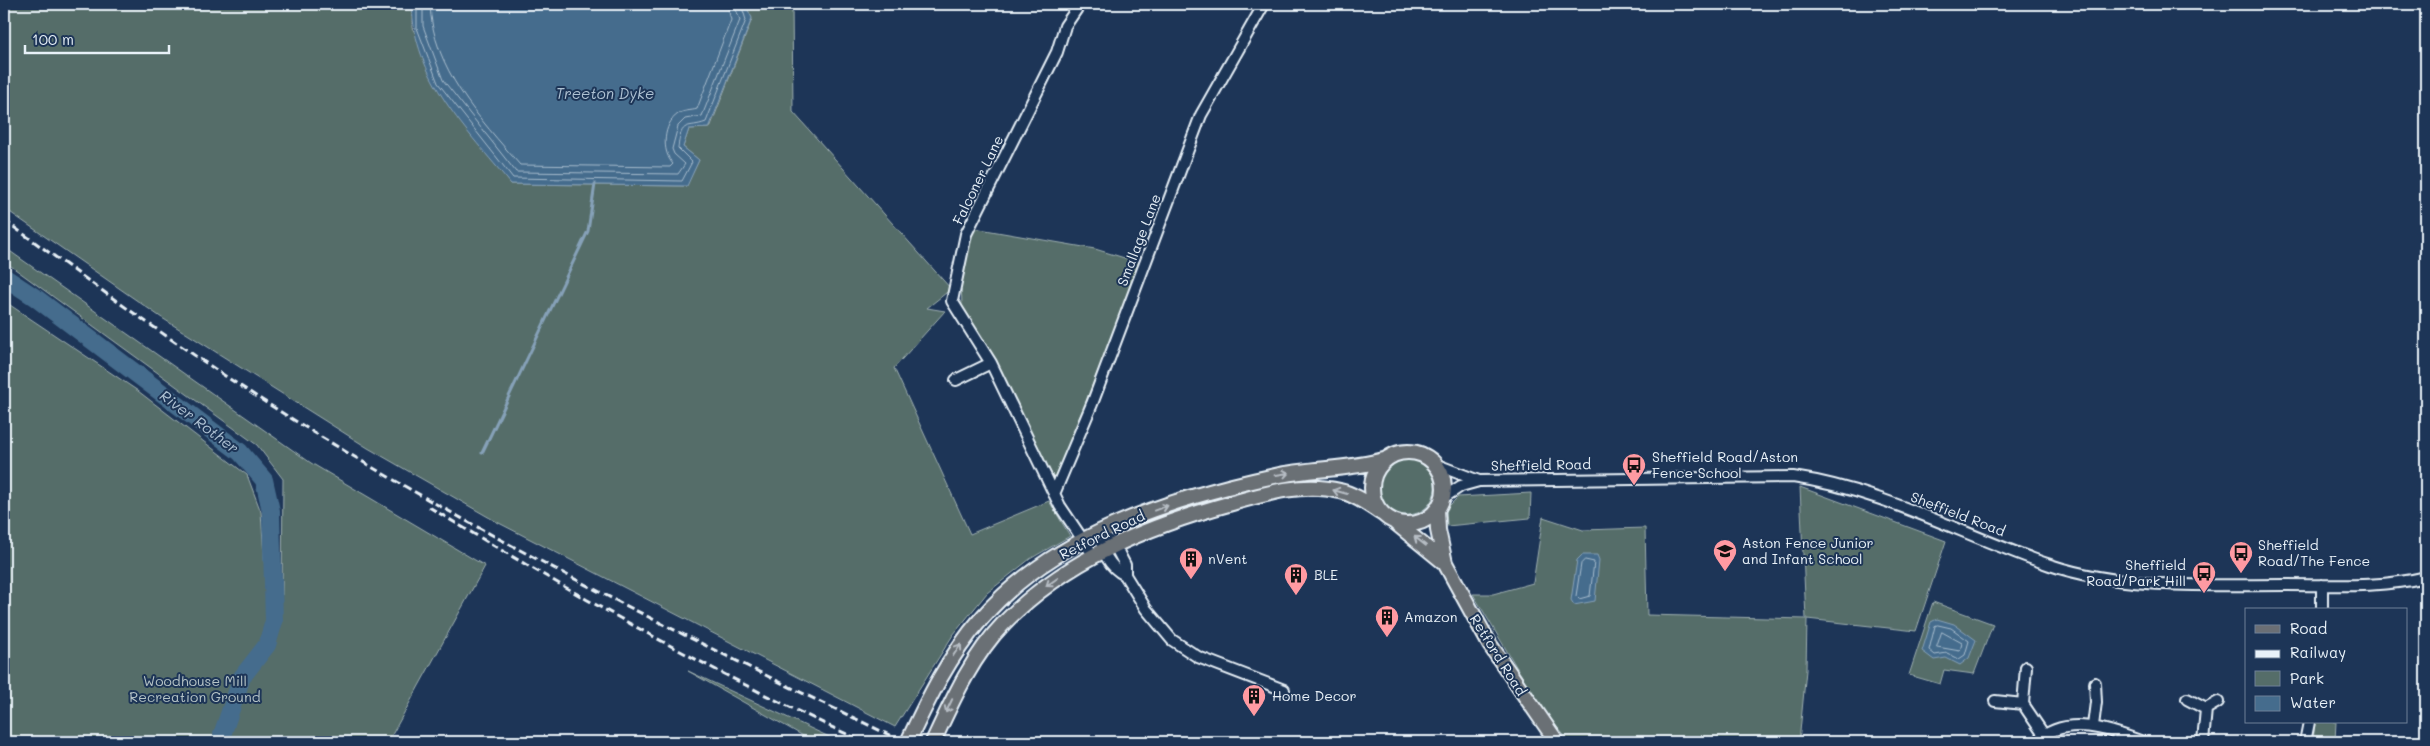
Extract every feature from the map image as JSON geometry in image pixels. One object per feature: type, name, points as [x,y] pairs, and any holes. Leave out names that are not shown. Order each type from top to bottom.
[{"type":"main road","points":[[1412,451],[1421,453],[1437,465],[1445,486],[1440,503],[1431,516],[1413,524],[1388,518],[1374,502],[1373,477],[1384,460],[1397,453],[1412,451]]},
{"type":"main road","name":"Retford Road","points":[[908,742],[943,671],[984,615],[1022,580],[1084,541],[1184,500],[1235,485],[1301,471],[1384,460]]},
{"type":"main road","name":"Retford Road","points":[[935,737],[967,674],[1002,624],[1050,582],[1103,550],[1199,512],[1256,496],[1296,488],[1319,487],[1342,491],[1388,518],[1446,563]]},
{"type":"main road","name":"Retford Road","points":[[1440,503],[1438,530],[1446,563],[1490,645],[1557,742]]},
{"type":"street","name":"Falconer Lane","points":[[1080,4],[1065,26],[1056,52],[966,234],[952,304],[991,363],[1054,494],[1084,541],[1103,550],[1125,565],[1125,575],[1146,609],[1172,640],[1198,657],[1284,690]]},
{"type":"street","name":"Smallage Lane","points":[[1054,494],[1092,404],[1201,115],[1264,4]]},
{"type":"street","points":[[956,380],[991,363]]},
{"type":"street","name":"Sheffield Road","points":[[1437,465],[1479,480]]},
{"type":"street","name":"Sheffield Road","points":[[1440,503],[1461,486],[1479,480],[1793,477],[1823,481],[1857,490],[2051,565],[2098,576],[2140,582],[2204,586],[2370,585],[2406,582],[2426,577]]},
{"type":"street","points":[[1100,533],[1103,550]]},
{"type":"street","points":[[2322,585],[2322,608]]},
{"type":"street","points":[[2026,667],[2023,704],[2041,738],[2067,727],[2093,726],[2143,742]]},
{"type":"street","points":[[2093,726],[2096,702],[2095,683]]},
{"type":"street","points":[[2188,699],[2206,709]]},
{"type":"street","points":[[1995,702],[2023,704]]},
{"type":"street","points":[[2206,709],[2218,702]]},
{"type":"street","points":[[2203,742],[2206,709]]},
{"type":"street","points":[[2305,742],[2309,724]]},
{"type":"green space","points":[[4,4],[412,4],[412,28],[511,184],[686,186],[699,160],[683,147],[689,129],[710,128],[752,19],[745,4],[792,4],[793,112],[951,289],[927,308],[945,311],[894,368],[970,534],[1049,501],[1070,536],[1030,559],[987,593],[953,635],[895,727],[497,522],[368,448],[162,318],[4,208]]},
{"type":"green space","points":[[974,228],[1095,249],[1141,263],[1056,476],[1053,476],[1044,461],[996,360],[962,306],[961,281],[967,247]]},
{"type":"green space","name":"Woodhouse Mill Recreation Ground","points":[[4,247],[311,463],[485,566],[388,742],[4,742],[4,301],[138,391],[247,475],[261,512],[267,602],[282,595],[283,479],[257,445],[4,261]]},
{"type":"green space","points":[[1401,459],[1413,459],[1427,467],[1435,481],[1433,498],[1427,507],[1413,515],[1401,515],[1391,510],[1384,503],[1379,493],[1379,481],[1384,471],[1391,464]]},
{"type":"green space","points":[[1800,487],[1946,541],[1916,631],[1807,619],[1806,670],[1799,742],[1570,742],[1542,710],[1473,594],[1493,594],[1533,583],[1543,517],[1583,530],[1645,528],[1647,615],[1806,619]]},
{"type":"green space","points":[[1531,493],[1530,518],[1447,526],[1446,509],[1458,497]]},
{"type":"green space","points":[[1933,602],[1993,624],[1974,674],[1944,670],[1940,684],[1909,675]]},
{"type":"green space","points":[[688,671],[840,742],[814,742]]},
{"type":"green space","points":[[2315,724],[2336,724],[2335,741],[2371,742],[2313,742]]},
{"type":"water","name":"Treeton Dyke","points":[[412,4],[745,4],[752,18],[709,128],[689,129],[683,147],[699,160],[687,186],[511,184],[445,102],[432,79],[422,56],[415,31]]},
{"type":"water","points":[[1582,555],[1597,555],[1599,560],[1595,601],[1574,605],[1571,600],[1577,560]]},
{"type":"water","points":[[1937,619],[1954,624],[1976,640],[1969,658],[1960,665],[1946,658],[1934,660],[1922,651],[1931,622]]},
{"type":"waterway","points":[[482,453],[588,231],[595,184]]},
{"type":"waterway","name":"River Rother","points":[[4,277],[36,298],[240,452],[264,480],[271,511],[274,621],[267,645],[242,677],[222,735],[222,742]]},
{"type":"railway","points":[[4,220],[132,312],[262,400],[418,494],[497,538],[658,622],[904,742]]},
{"type":"railway","points":[[429,507],[643,631],[753,689],[864,742]]},
{"type":"place","name":"Sheffield Road/Aston Fence School","points":[[1634,486]]},
{"type":"place","name":"Aston Fence Junior and Infant School","points":[[1725,572]]},
{"type":"place","name":"Sheffield Road/The Fence","points":[[2241,574]]},
{"type":"place","name":"nVent","points":[[1191,580]]},
{"type":"place","name":"Sheffield Road/Park Hill","points":[[2204,594]]},
{"type":"place","name":"BLE","points":[[1296,596]]},
{"type":"place","name":"Amazon","points":[[1387,638]]},
{"type":"place","name":"Home Decor","points":[[1254,717]]}]
